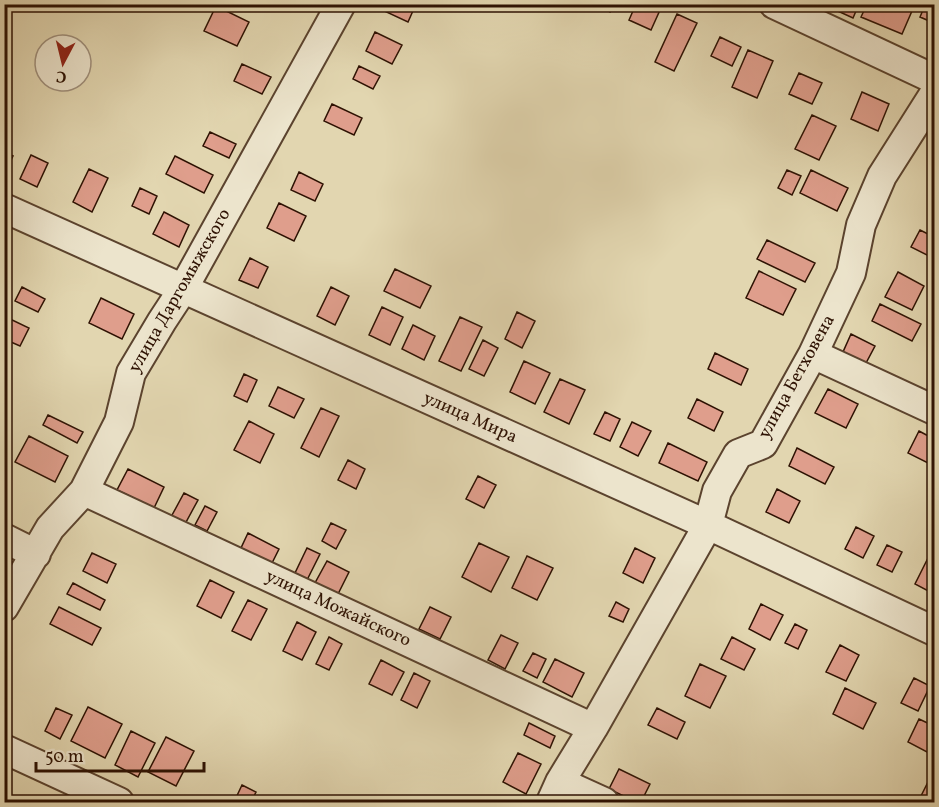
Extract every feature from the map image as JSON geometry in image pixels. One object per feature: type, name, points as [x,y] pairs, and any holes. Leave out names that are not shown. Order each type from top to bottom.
[{"type":"street","name":"улица Даргомыжского","points":[[4,607],[50,528],[84,491],[119,422],[131,373],[183,289],[340,4]]},
{"type":"street","points":[[774,4],[934,79]]},
{"type":"street","name":"улица Бетховена","points":[[556,792],[708,525],[717,491],[738,454],[764,444],[813,354],[851,273],[861,225],[882,176],[934,94]]},
{"type":"street","name":"улица Мира","points":[[4,208],[708,525],[934,630]]},
{"type":"street","points":[[813,354],[934,410]]},
{"type":"street","name":"улица Можайского","points":[[84,491],[593,728]]},
{"type":"street","points":[[4,538],[36,554]]},
{"type":"street","points":[[4,749],[119,802]]},
{"type":"street","points":[[556,792],[604,802]]},
{"type":"building","points":[[383,4],[416,4],[408,22],[380,9]]},
{"type":"building","points":[[596,4],[613,4],[610,12]]},
{"type":"building","points":[[636,4],[649,4],[660,10],[651,30],[629,20]]},
{"type":"building","points":[[830,4],[859,4],[853,18],[829,7]]},
{"type":"building","points":[[867,4],[915,4],[902,34],[861,17]]},
{"type":"building","points":[[925,5],[934,9],[934,23],[920,17]]},
{"type":"building","points":[[216,6],[249,22],[237,46],[204,31]]},
{"type":"building","points":[[677,14],[697,23],[674,71],[655,62]]},
{"type":"building","points":[[375,32],[402,45],[392,64],[366,51]]},
{"type":"building","points":[[720,37],[741,47],[732,66],[711,56]]},
{"type":"building","points":[[748,50],[773,61],[757,98],[732,87]]},
{"type":"building","points":[[242,64],[271,77],[262,94],[234,81]]},
{"type":"building","points":[[359,66],[380,76],[373,89],[353,79]]},
{"type":"building","points":[[799,73],[822,83],[812,104],[789,94]]},
{"type":"building","points":[[862,92],[889,104],[878,131],[851,119]]},
{"type":"building","points":[[332,104],[362,118],[354,135],[324,121]]},
{"type":"building","points":[[812,115],[836,126],[819,160],[795,149]]},
{"type":"building","points":[[210,132],[236,144],[229,158],[203,146]]},
{"type":"building","points":[[4,152],[13,156],[7,169],[4,168]]},
{"type":"building","points":[[31,155],[48,163],[37,187],[20,179]]},
{"type":"building","points":[[175,156],[213,175],[204,193],[166,174]]},
{"type":"building","points":[[89,169],[108,178],[92,212],[73,202]]},
{"type":"building","points":[[787,170],[801,176],[792,195],[778,188]]},
{"type":"building","points":[[811,170],[848,188],[837,211],[800,193]]},
{"type":"building","points":[[299,172],[323,184],[315,201],[291,190]]},
{"type":"building","points":[[140,188],[157,196],[149,214],[132,206]]},
{"type":"building","points":[[279,203],[306,216],[294,241],[267,228]]},
{"type":"building","points":[[164,212],[189,225],[179,247],[153,234]]},
{"type":"building","points":[[920,230],[934,237],[934,250],[931,257],[911,247]]},
{"type":"building","points":[[767,240],[815,263],[805,282],[757,259]]},
{"type":"building","points":[[250,258],[268,267],[258,288],[239,280]]},
{"type":"building","points":[[395,269],[431,286],[420,308],[384,291]]},
{"type":"building","points":[[759,271],[796,289],[783,315],[746,298]]},
{"type":"building","points":[[898,272],[924,286],[912,310],[885,297]]},
{"type":"building","points":[[22,287],[45,299],[38,312],[15,301]]},
{"type":"building","points":[[331,287],[349,296],[335,325],[317,316]]},
{"type":"building","points":[[101,298],[134,314],[122,339],[89,323]]},
{"type":"building","points":[[880,304],[921,324],[912,341],[872,321]]},
{"type":"building","points":[[382,307],[403,317],[390,345],[369,335]]},
{"type":"building","points":[[517,312],[535,321],[522,348],[505,339]]},
{"type":"building","points":[[460,317],[482,327],[461,371],[439,361]]},
{"type":"building","points":[[8,318],[29,328],[20,346],[4,339],[4,326]]},
{"type":"building","points":[[413,325],[435,336],[424,360],[402,349]]},
{"type":"building","points":[[851,334],[875,346],[866,363],[843,352]]},
{"type":"building","points":[[483,340],[498,348],[484,376],[469,369]]},
{"type":"building","points":[[715,353],[748,369],[741,385],[708,369]]},
{"type":"building","points":[[524,361],[550,373],[535,404],[510,392]]},
{"type":"building","points":[[244,374],[257,380],[247,402],[234,396]]},
{"type":"building","points":[[560,379],[585,390],[569,424],[544,412]]},
{"type":"building","points":[[278,387],[304,399],[294,418],[269,406]]},
{"type":"building","points":[[828,389],[858,404],[846,428],[815,413]]},
{"type":"building","points":[[697,399],[723,412],[714,431],[688,418]]},
{"type":"building","points":[[321,408],[339,416],[319,457],[301,448]]},
{"type":"building","points":[[605,412],[620,419],[610,441],[594,434]]},
{"type":"building","points":[[48,415],[83,432],[77,443],[43,425]]},
{"type":"building","points":[[249,421],[274,434],[260,463],[234,450]]},
{"type":"building","points":[[632,422],[651,431],[638,456],[620,447]]},
{"type":"building","points":[[919,431],[934,439],[934,449],[928,463],[908,453]]},
{"type":"building","points":[[29,436],[68,456],[55,482],[15,462]]},
{"type":"building","points":[[668,443],[707,462],[698,481],[659,463]]},
{"type":"building","points":[[797,448],[834,467],[825,484],[789,466]]},
{"type":"building","points":[[348,460],[365,469],[356,489],[338,480]]},
{"type":"building","points":[[128,469],[164,487],[154,508],[117,490]]},
{"type":"building","points":[[478,476],[496,485],[484,508],[466,499]]},
{"type":"building","points":[[777,489],[800,501],[789,523],[766,512]]},
{"type":"building","points":[[184,493],[198,500],[185,524],[171,517]]},
{"type":"building","points":[[205,506],[217,512],[207,531],[195,525]]},
{"type":"building","points":[[331,523],[346,530],[336,549],[322,541]]},
{"type":"building","points":[[856,527],[874,536],[863,558],[845,549]]},
{"type":"building","points":[[248,533],[279,549],[272,563],[241,548]]},
{"type":"building","points":[[479,543],[509,557],[491,592],[462,577]]},
{"type":"building","points":[[887,545],[902,552],[892,572],[877,565]]},
{"type":"building","points":[[307,548],[320,554],[307,580],[295,573]]},
{"type":"building","points":[[635,548],[655,558],[643,583],[623,573]]},
{"type":"building","points":[[92,553],[116,564],[107,583],[83,571]]},
{"type":"building","points":[[527,556],[553,568],[537,600],[512,588]]},
{"type":"building","points":[[928,558],[934,561],[934,594],[915,584]]},
{"type":"building","points":[[327,561],[349,572],[338,594],[315,583]]},
{"type":"building","points":[[210,580],[234,592],[221,618],[197,606]]},
{"type":"building","points":[[73,583],[105,600],[100,610],[67,594]]},
{"type":"building","points":[[248,600],[267,609],[251,640],[232,631]]},
{"type":"building","points":[[616,602],[629,609],[623,622],[609,616]]},
{"type":"building","points":[[761,604],[783,615],[770,640],[749,629]]},
{"type":"building","points":[[59,607],[101,628],[92,645],[50,624]]},
{"type":"building","points":[[430,607],[451,617],[440,639],[419,629]]},
{"type":"building","points":[[297,622],[316,632],[302,660],[283,651]]},
{"type":"building","points":[[795,624],[807,630],[798,649],[785,643]]},
{"type":"building","points":[[501,635],[518,643],[505,669],[488,660]]},
{"type":"building","points":[[329,637],[342,644],[329,670],[316,664]]},
{"type":"building","points":[[732,637],[755,649],[744,670],[721,659]]},
{"type":"building","points":[[840,645],[859,655],[846,681],[826,672]]},
{"type":"building","points":[[533,653],[546,659],[537,678],[523,671]]},
{"type":"building","points":[[555,659],[584,673],[572,697],[543,682]]},
{"type":"building","points":[[381,660],[404,672],[392,695],[369,684]]},
{"type":"building","points":[[700,664],[726,676],[710,708],[685,696]]},
{"type":"building","points":[[414,673],[430,681],[417,708],[401,700]]},
{"type":"building","points":[[914,678],[930,686],[918,711],[901,703]]},
{"type":"building","points":[[845,688],[876,703],[863,729],[833,714]]},
{"type":"building","points":[[88,707],[122,724],[105,758],[71,741]]},
{"type":"building","points":[[56,708],[72,715],[60,739],[45,731]]},
{"type":"building","points":[[657,708],[685,722],[677,739],[648,725]]},
{"type":"building","points":[[919,719],[934,726],[934,737],[927,752],[908,742]]},
{"type":"building","points":[[529,723],[555,736],[550,748],[524,735]]},
{"type":"building","points":[[131,731],[155,743],[138,777],[115,765]]},
{"type":"building","points":[[166,737],[194,751],[176,786],[148,772]]},
{"type":"building","points":[[518,753],[541,764],[526,794],[503,782]]},
{"type":"building","points":[[619,769],[650,784],[641,802],[636,802],[609,789]]},
{"type":"building","points":[[934,770],[934,802],[928,802],[920,798]]},
{"type":"building","points":[[242,785],[256,792],[251,802],[234,802]]}]
